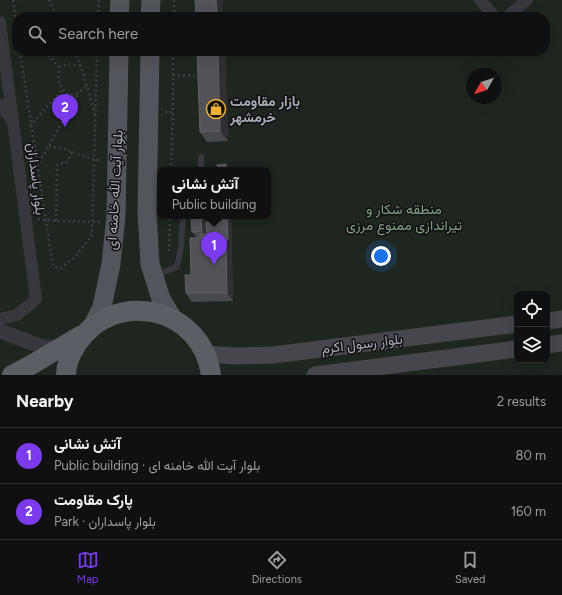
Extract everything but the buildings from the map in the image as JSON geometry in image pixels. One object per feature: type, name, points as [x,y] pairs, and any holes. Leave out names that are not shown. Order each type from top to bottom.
[{"type":"highway","points":[[12,375],[61,348],[108,317],[130,311],[141,310],[158,313],[174,319],[187,328],[206,354],[211,375]]},
{"type":"highway","points":[[66,375],[72,351],[89,330]]},
{"type":"main road","points":[[119,12],[120,0]]},
{"type":"main road","points":[[150,12],[151,0]]},
{"type":"main road","name":"بلوار آیت الله خامنه ای","points":[[89,330],[102,307],[111,264],[116,222],[119,56]]},
{"type":"main road","points":[[150,56],[147,213],[150,264],[161,273],[161,299],[174,319]]},
{"type":"main road","points":[[550,320],[562,319]]},
{"type":"main road","name":"بلوار رسول اکرم","points":[[206,354],[235,356],[273,355],[514,324]]},
{"type":"main road","points":[[550,345],[562,343]]},
{"type":"main road","name":"بلوار رسول اکرم","points":[[315,375],[514,349]]},
{"type":"street","points":[[480,0],[491,12]]},
{"type":"street","points":[[513,12],[527,0]]},
{"type":"street","name":"بلوار پاسداران","points":[[0,22],[36,299],[17,315],[0,319]]},
{"type":"street","points":[[0,105],[14,124]]},
{"type":"street","points":[[0,331],[43,347],[61,348]]},
{"type":"lane","points":[[201,157],[201,167]]},
{"type":"lane","points":[[161,273],[177,267],[181,247],[183,219]]},
{"type":"path","points":[[13,0],[15,12]]},
{"type":"path","points":[[49,0],[55,12]]},
{"type":"path","points":[[98,0],[98,12]]},
{"type":"path","points":[[174,0],[174,12]]},
{"type":"path","points":[[21,56],[53,266],[61,268],[75,257],[92,235],[97,56]]},
{"type":"path","points":[[49,56],[59,67],[58,78],[62,90],[69,95],[78,93]]},
{"type":"path","points":[[76,56],[81,66],[96,119]]},
{"type":"path","points":[[171,167],[174,56]]},
{"type":"path","points":[[59,67],[68,64],[81,66]]},
{"type":"path","points":[[173,76],[205,76]]},
{"type":"path","points":[[37,167],[78,93],[87,86]]},
{"type":"path","points":[[31,126],[62,90]]},
{"type":"path","points":[[149,112],[173,112]]},
{"type":"path","points":[[14,124],[31,126]]},
{"type":"path","points":[[49,146],[94,160],[117,161]]},
{"type":"path","points":[[56,221],[57,165],[67,162],[72,152]]},
{"type":"path","points":[[26,219],[116,222]]},
{"type":"path","points":[[161,273],[170,219]]},
{"type":"green space","name":"منطقه شکار و تیراندازی ممنوع مرزی","points":[[0,0],[562,0],[562,375],[0,375]]},
{"type":"place","name":"بازار مقاومت خرمشهر","points":[[216,109]]},
{"type":"place","name":"پارک مقاومت","points":[[65,127]]},
{"type":"place","name":"آتش نشانی","points":[[214,265]]}]
